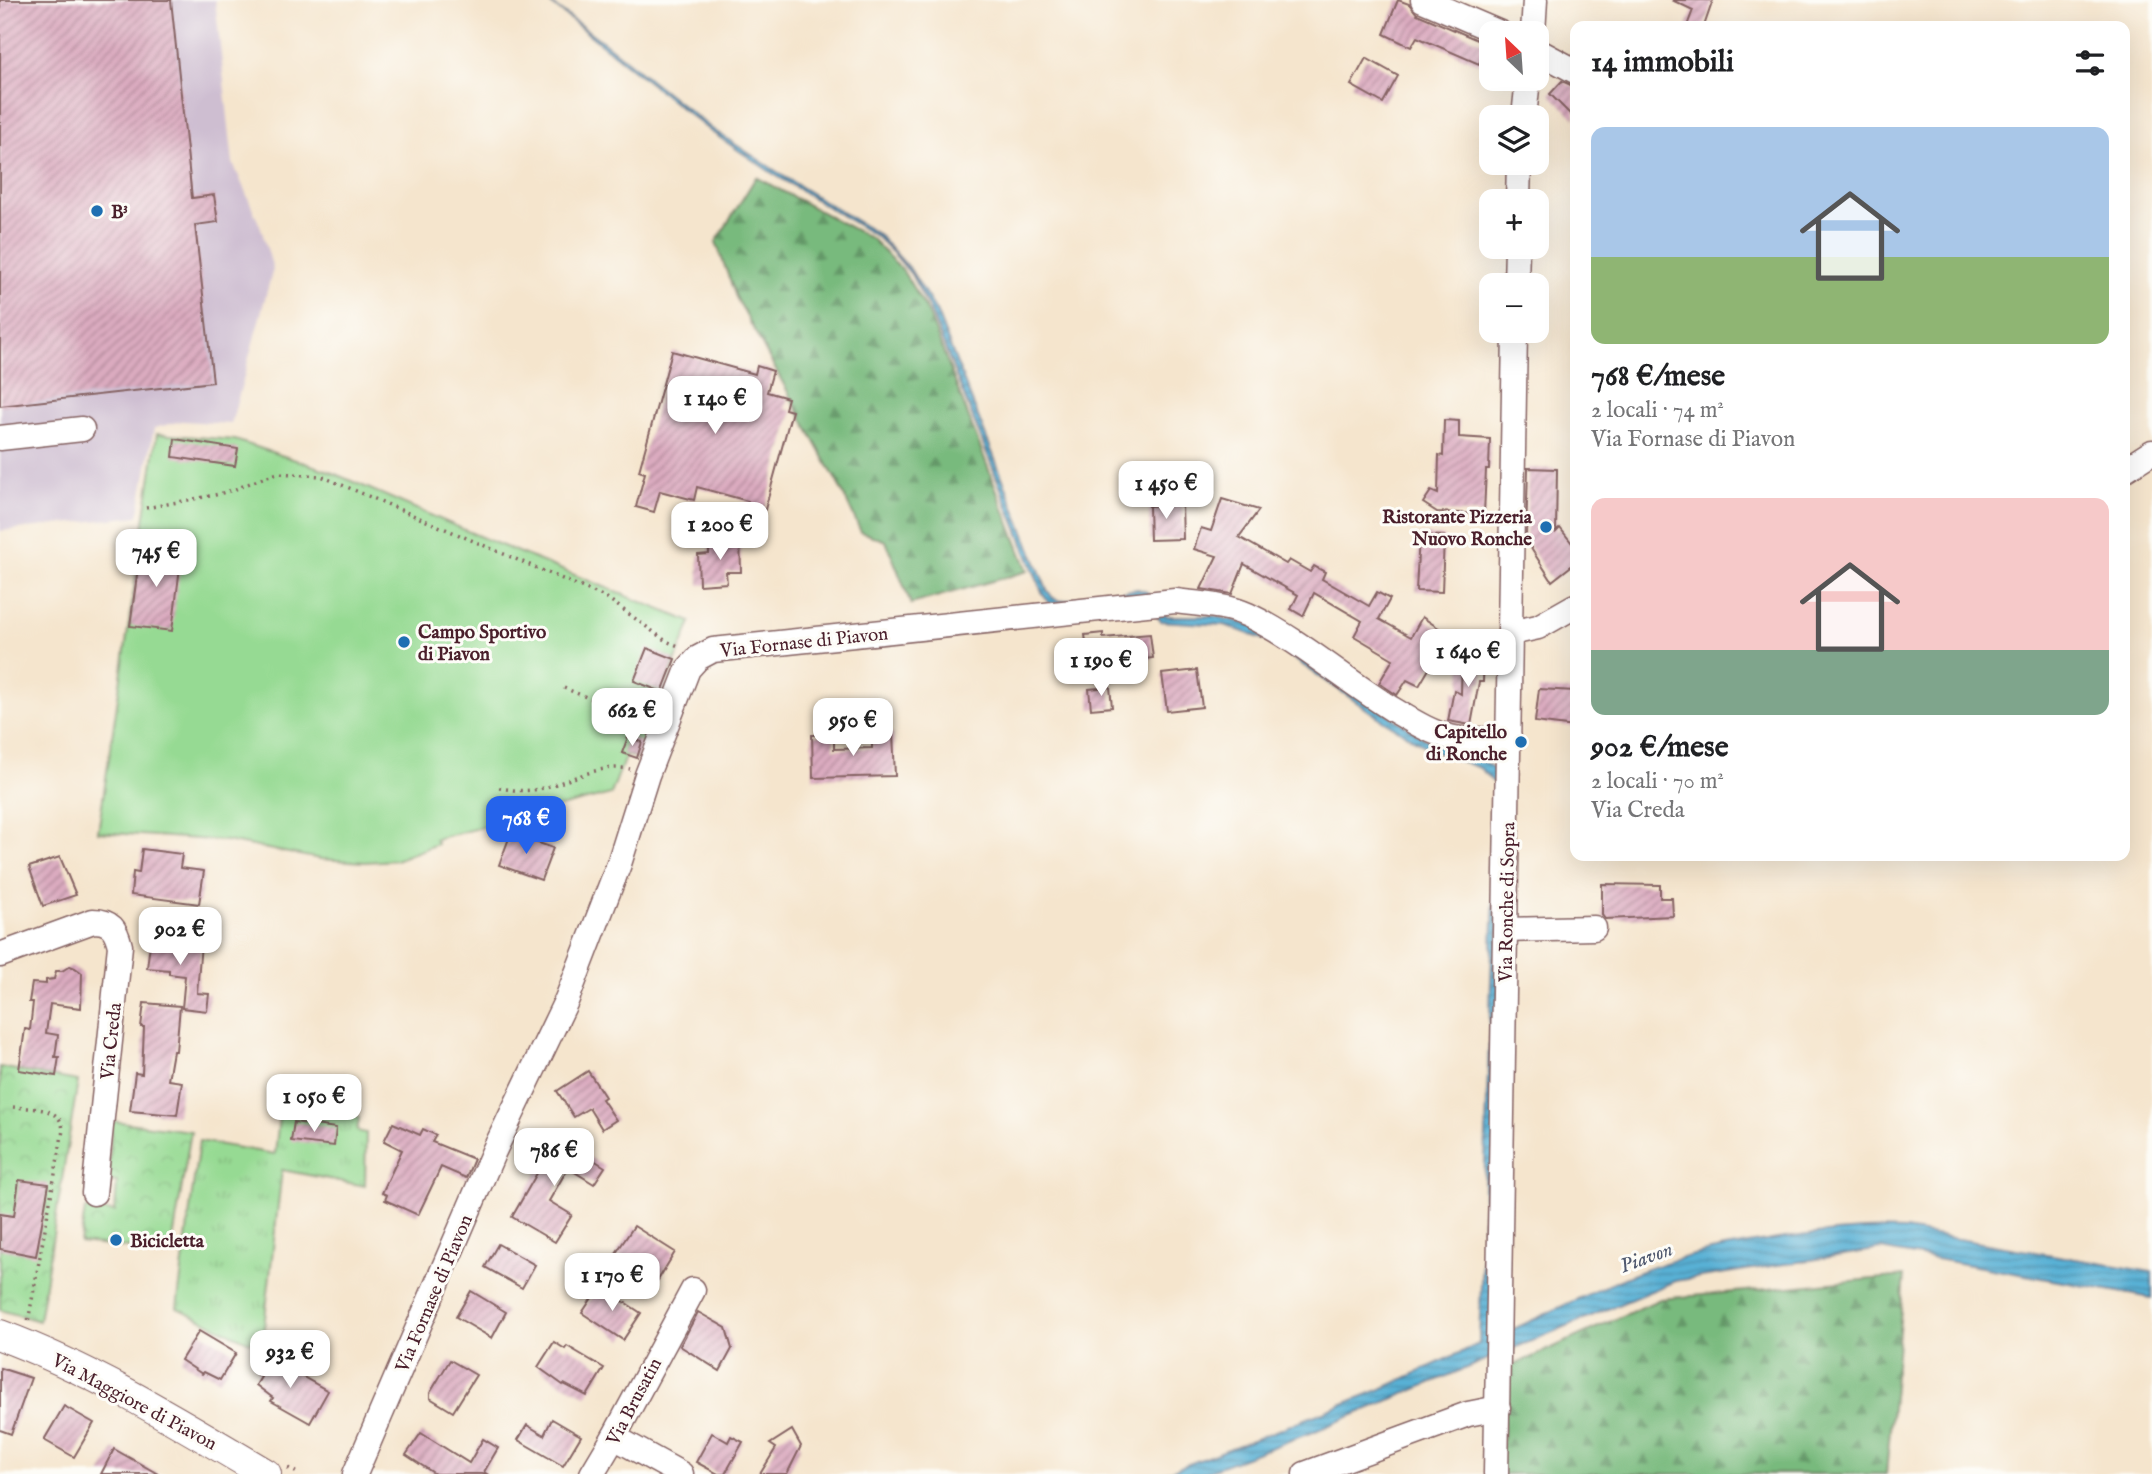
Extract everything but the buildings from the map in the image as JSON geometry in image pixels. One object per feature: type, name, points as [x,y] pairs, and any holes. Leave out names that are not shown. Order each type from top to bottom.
[{"type":"main road","name":"Via Maggiore di Piavon","points":[[13,1333],[51,1356],[115,1387],[266,1474]]},
{"type":"street","points":[[1423,0],[1479,24]]},
{"type":"street","points":[[1534,21],[1535,0]]},
{"type":"street","points":[[1549,57],[1570,68]]},
{"type":"street","name":"Via Ronche di Sopra","points":[[1496,1474],[1515,343]]},
{"type":"street","points":[[0,438],[82,429]]},
{"type":"street","points":[[2130,466],[2152,452]]},
{"type":"street","name":"Via Fornase di Piavon","points":[[355,1474],[494,1151],[567,999],[619,864],[647,775],[688,669],[694,661],[713,650],[1175,601],[1210,605],[1246,614],[1379,701],[1418,725],[1435,732],[1460,739],[1509,738]]},
{"type":"street","points":[[1511,634],[1538,627],[1570,609]]},
{"type":"street","name":"Via Creda","points":[[0,955],[93,921],[104,921],[117,932],[120,946],[94,1193]]},
{"type":"street","points":[[1506,930],[1594,928]]},
{"type":"street","name":"Via Brusatin","points":[[592,1474],[693,1290]]},
{"type":"street","points":[[1305,1474],[1468,1414],[1497,1408]]},
{"type":"street","points":[[614,1437],[681,1474]]},
{"type":"path","points":[[146,509],[215,495],[279,473],[321,476],[607,598],[666,641],[691,653],[694,661]]},
{"type":"path","points":[[564,688],[591,699]]},
{"type":"path","points":[[499,788],[515,791],[541,788],[614,767],[647,775]]},
{"type":"path","points":[[13,1107],[54,1112],[60,1117],[63,1130],[13,1333]]},
{"type":"shaded area","name":"B³","points":[[0,0],[215,0],[233,163],[261,228],[273,269],[231,424],[182,421],[154,428],[138,516],[0,531]]},
{"type":"green space","points":[[756,177],[872,239],[903,271],[928,312],[1028,571],[911,604],[886,541],[861,532],[842,491],[736,297],[716,242]]},
{"type":"green space","name":"Campo Sportivo di Piavon","points":[[157,434],[235,440],[326,470],[488,540],[691,622],[637,758],[626,755],[611,794],[435,839],[437,844],[396,860],[365,862],[320,859],[226,841],[98,832]]},
{"type":"green space","points":[[0,1067],[78,1081],[39,1321],[0,1310]]},
{"type":"green space","points":[[297,1105],[359,1118],[357,1131],[366,1133],[365,1186],[282,1170],[263,1336],[249,1342],[177,1308],[199,1141],[275,1154],[280,1108]]},
{"type":"green space","points":[[112,1121],[191,1131],[171,1252],[80,1243],[85,1209],[115,1212],[117,1182],[108,1181]]},
{"type":"green space","points":[[1904,1276],[1886,1474],[1501,1474],[1505,1369],[1660,1299]]},
{"type":"water","points":[[546,0],[712,129],[879,235],[910,269],[936,311],[1047,590],[1053,598],[1061,601],[1138,589],[1147,592],[1159,610],[1167,616],[1214,616],[1252,625],[1430,742],[1486,763],[1495,770],[1499,776],[1498,1336],[1651,1267],[1704,1252],[1759,1242],[1857,1230],[1905,1230],[2152,1272],[2152,1298],[1881,1249],[1675,1281],[1315,1431],[1200,1474],[1162,1474],[1386,1387],[1479,1344],[1497,800],[1495,784],[1480,768],[1435,752],[1384,721],[1268,641],[1225,625],[1161,621],[1145,604],[1049,603],[1043,594],[930,310],[911,274],[896,256],[877,237],[772,173],[710,131]]},
{"type":"place","name":"B³","points":[[97,211]]},
{"type":"place","name":"Ristorante Pizzeria Nuovo Ronche","points":[[1546,527]]},
{"type":"place","name":"Campo Sportivo di Piavon","points":[[404,642]]},
{"type":"place","name":"Capitello di Ronche","points":[[1521,742]]},
{"type":"place","name":"Bicicletta","points":[[116,1240]]},
{"type":"water label","name":"Piavon","points":[[1646,1257]]}]
